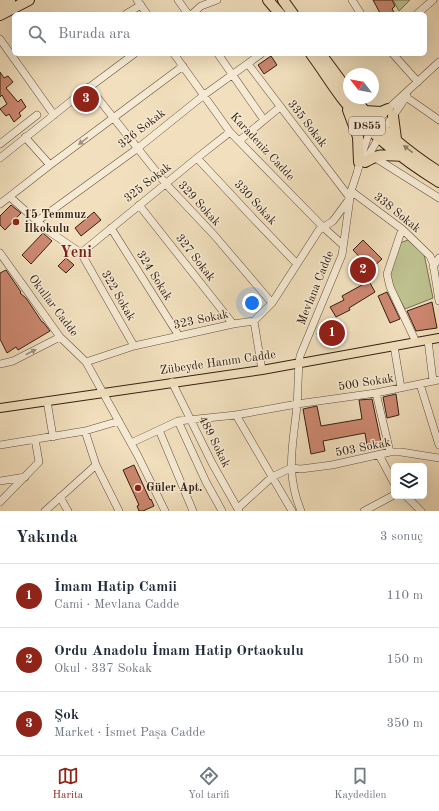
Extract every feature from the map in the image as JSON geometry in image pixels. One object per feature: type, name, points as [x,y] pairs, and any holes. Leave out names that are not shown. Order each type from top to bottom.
[{"type":"highway","points":[[0,6],[10,0]]},
{"type":"highway","points":[[0,15],[29,0]]},
{"type":"highway","points":[[268,0],[278,12]]},
{"type":"highway","points":[[283,0],[292,12]]},
{"type":"highway","name":"D855","points":[[313,56],[343,93]]},
{"type":"highway","points":[[322,56],[343,84]]},
{"type":"highway","points":[[350,104],[362,162],[381,155],[402,156]]},
{"type":"highway","name":"D855","points":[[353,104],[402,156],[439,182]]},
{"type":"highway","name":"D855","points":[[355,104],[365,111],[377,130],[396,139],[439,172]]},
{"type":"highway","points":[[365,111],[390,112],[396,139]]},
{"type":"main road","name":"Zübeyde Hanım Cadde","points":[[0,408],[262,370],[439,338]]},
{"type":"street","points":[[178,0],[187,12]]},
{"type":"street","points":[[194,12],[208,0]]},
{"type":"street","points":[[201,6],[217,0]]},
{"type":"street","points":[[352,0],[361,12]]},
{"type":"street","points":[[419,12],[433,0]]},
{"type":"street","points":[[128,12],[139,3],[145,12]]},
{"type":"street","points":[[0,39],[12,56]]},
{"type":"street","points":[[12,56],[54,114]]},
{"type":"street","points":[[0,158],[54,114],[131,56]]},
{"type":"street","name":"Karadeniz Cadde","points":[[176,56],[230,132],[323,227],[344,245]]},
{"type":"street","points":[[220,56],[264,120]]},
{"type":"street","name":"326 Sokak","points":[[36,222],[138,148],[204,95],[258,56]]},
{"type":"street","points":[[394,56],[415,85]]},
{"type":"street","points":[[377,130],[390,112],[439,62]]},
{"type":"street","name":"335 Sokak","points":[[248,64],[344,189],[350,194]]},
{"type":"street","points":[[0,204],[183,66]]},
{"type":"street","points":[[390,112],[406,97],[415,85]]},
{"type":"street","name":"329 Sokak","points":[[89,87],[166,184],[214,235],[272,303]]},
{"type":"street","points":[[406,97],[439,120]]},
{"type":"street","points":[[239,141],[280,107]]},
{"type":"street","points":[[0,144],[37,115]]},
{"type":"street","name":"Mevlana Cadde","points":[[302,511],[295,496],[291,468],[300,356],[342,255],[350,194],[357,173],[377,130]]},
{"type":"street","name":"Mevlana Cadde","points":[[362,162],[377,130]]},
{"type":"street","name":"325 Sokak","points":[[81,253],[230,132]]},
{"type":"street","points":[[25,137],[50,165]]},
{"type":"street","points":[[374,157],[439,198]]},
{"type":"street","name":"330 Sokak","points":[[197,158],[297,264]]},
{"type":"street","points":[[262,370],[254,321],[272,303],[319,230],[333,221],[350,194]]},
{"type":"street","name":"338 Sokak","points":[[350,194],[402,229],[430,256],[434,267],[439,301]]},
{"type":"street","name":"322 Sokak","points":[[10,197],[36,222],[58,239],[81,253],[134,346]]},
{"type":"street","name":"327 Sokak","points":[[139,205],[233,324]]},
{"type":"street","name":"324 Sokak","points":[[111,228],[179,336]]},
{"type":"street","points":[[402,229],[387,277],[390,287],[416,342]]},
{"type":"street","points":[[0,253],[4,265]]},
{"type":"street","points":[[0,257],[4,265]]},
{"type":"street","points":[[434,267],[439,258]]},
{"type":"street","name":"Okullar Cadde","points":[[4,265],[59,337],[86,362],[131,442],[164,511]]},
{"type":"street","name":"323 Sokak","points":[[86,362],[134,346],[233,324],[254,321]]},
{"type":"street","points":[[0,364],[13,361],[59,337]]},
{"type":"street","points":[[428,340],[436,381]]},
{"type":"street","points":[[394,346],[401,388]]},
{"type":"street","name":"500 Sokak","points":[[178,421],[236,415],[297,404],[376,393],[436,381]]},
{"type":"street","name":"489 Sokak","points":[[172,382],[212,463],[238,510]]},
{"type":"street","points":[[420,384],[439,445]]},
{"type":"street","points":[[376,393],[390,452]]},
{"type":"street","points":[[47,401],[52,437]]},
{"type":"street","points":[[236,415],[292,511]]},
{"type":"street","points":[[0,445],[85,431],[118,421]]},
{"type":"street","points":[[131,442],[178,421],[206,482],[222,511]]},
{"type":"street","points":[[159,430],[193,511]]},
{"type":"street","points":[[85,431],[96,465],[119,511]]},
{"type":"street","points":[[0,502],[40,462],[35,440]]},
{"type":"street","name":"503 Sokak","points":[[291,468],[301,469],[332,465],[390,452],[401,452],[439,458]]},
{"type":"street","points":[[379,455],[391,477]]},
{"type":"street","points":[[46,511],[96,465]]},
{"type":"street","points":[[238,510],[272,477],[291,468]]},
{"type":"street","points":[[0,481],[25,477]]},
{"type":"street","points":[[60,497],[68,511]]},
{"type":"street","points":[[364,511],[391,497]]},
{"type":"street","points":[[409,499],[421,511]]},
{"type":"green space","points":[[393,0],[410,0],[399,11]]},
{"type":"green space","points":[[408,240],[424,254],[433,298],[405,309],[391,283],[389,275],[400,243]]},
{"type":"building","points":[[373,0],[392,0],[395,6],[392,9],[394,12],[379,12]]},
{"type":"building","points":[[271,56],[277,65],[264,74],[258,65]]},
{"type":"building","points":[[0,72],[4,78],[8,76],[13,82],[6,88],[18,102],[21,99],[26,107],[19,113],[21,116],[14,122],[9,114],[6,116],[0,109],[7,104],[2,95],[0,97]]},
{"type":"building","points":[[11,205],[21,213],[5,230],[0,225],[0,216]]},
{"type":"building","points":[[94,212],[101,220],[81,236],[75,228]]},
{"type":"building","points":[[43,233],[52,241],[31,264],[22,255]]},
{"type":"building","points":[[363,240],[382,259],[371,269],[353,250]]},
{"type":"building","points":[[66,258],[74,265],[66,273],[58,266]]},
{"type":"building","points":[[6,270],[21,292],[20,293],[26,298],[50,331],[18,350],[16,347],[7,353],[0,339],[0,273]]},
{"type":"building","points":[[369,281],[375,292],[349,308],[350,310],[336,317],[330,307],[344,300],[342,296]]},
{"type":"building","points":[[387,292],[400,319],[390,323],[378,296]]},
{"type":"building","points":[[432,302],[437,328],[416,331],[407,311]]},
{"type":"building","points":[[325,320],[346,331],[339,346],[317,334]]},
{"type":"building","points":[[396,394],[399,415],[387,418],[383,397]]},
{"type":"building","points":[[372,399],[381,442],[367,445],[365,433],[323,441],[325,451],[311,454],[303,409],[317,406],[321,426],[362,419],[359,400]]},
{"type":"building","points":[[134,465],[154,506],[143,511],[139,511],[137,506],[139,505],[123,470]]},
{"type":"place","name":"Şok","points":[[86,99]]},
{"type":"place","name":"15 Temmuz İlkokulu","points":[[16,222]]},
{"type":"place","name":"Ordu Anadolu İmam Hatip Ortaokulu","points":[[363,270]]},
{"type":"place","name":"İmam Hatip Camii","points":[[332,333]]},
{"type":"place","name":"Güler Apt.","points":[[138,488]]},
{"type":"district","name":"Yeni","points":[[76,253]]}]
